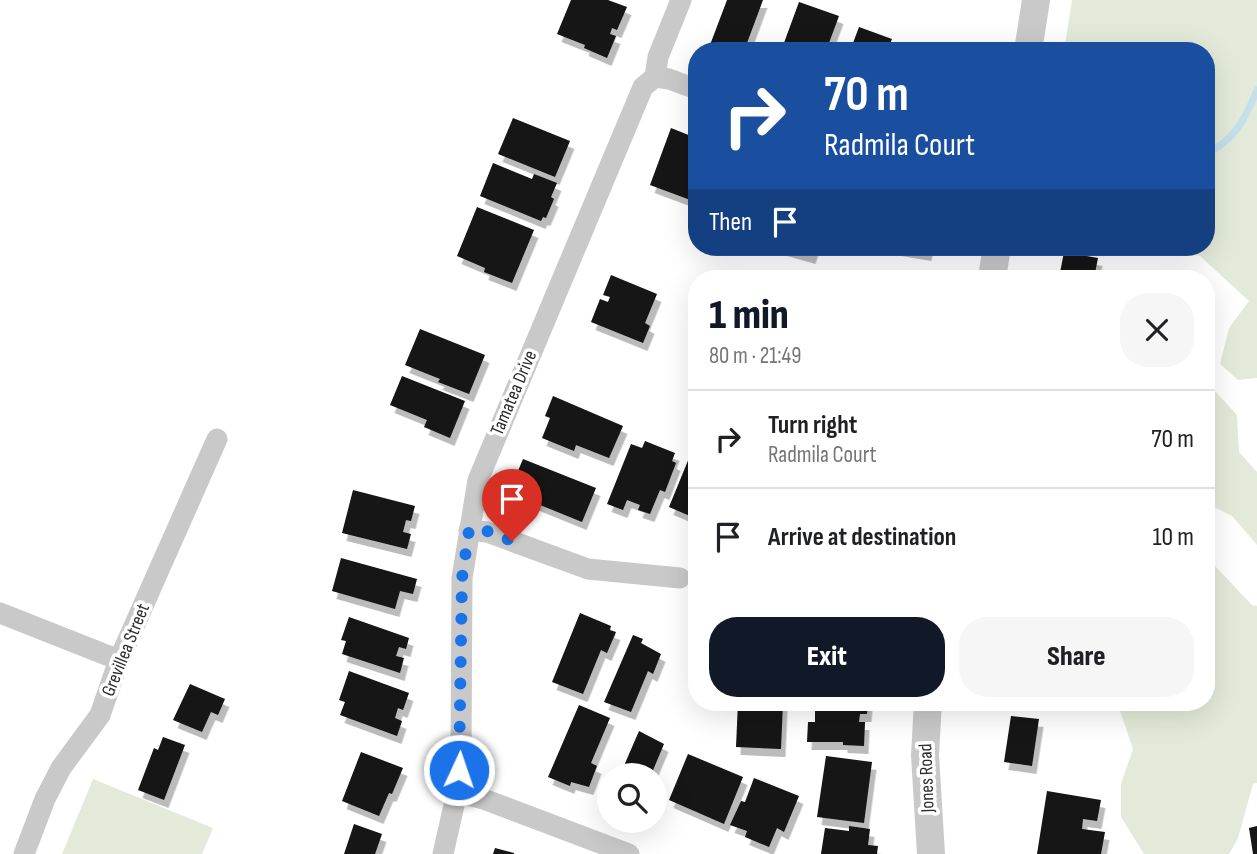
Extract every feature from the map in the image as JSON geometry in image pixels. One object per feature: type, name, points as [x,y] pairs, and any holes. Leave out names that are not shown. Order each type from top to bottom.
[{"type":"street","name":"Tamatea Drive","points":[[443,854],[457,792],[461,748],[462,578],[478,480],[643,87],[655,77],[659,57],[681,0]]},
{"type":"street","points":[[1029,42],[1036,0]]},
{"type":"street","points":[[655,77],[688,86]]},
{"type":"street","name":"Grevillea Street","points":[[24,854],[45,799],[61,768],[100,715],[119,660],[217,439]]},
{"type":"street","points":[[469,530],[487,531],[588,569],[680,578]]},
{"type":"street","points":[[0,613],[119,660]]},
{"type":"street","name":"Jones Road","points":[[927,711],[925,755],[931,854]]},
{"type":"street","points":[[457,792],[486,800],[629,854]]},
{"type":"green space","points":[[1072,0],[1257,0],[1257,378],[1238,380],[1220,364],[1229,328],[1249,301],[1200,256],[1215,256],[1215,42],[1065,42]]},
{"type":"green space","points":[[1215,391],[1237,415],[1239,452],[1257,472],[1257,545],[1232,516],[1215,508]]},
{"type":"green space","points":[[1215,566],[1252,605],[1257,606],[1257,783],[1253,784],[1238,838],[1229,854],[1144,854],[1121,817],[1121,784],[1133,749],[1120,711],[1215,711]]},
{"type":"green space","points":[[93,779],[213,828],[202,854],[62,854]]},
{"type":"building","points":[[571,0],[608,0],[627,7],[617,30],[612,28],[610,34],[616,36],[607,58],[584,48],[585,45],[557,34]]},
{"type":"building","points":[[727,0],[763,0],[747,42],[711,42]]},
{"type":"building","points":[[799,2],[839,16],[829,42],[784,42]]},
{"type":"building","points":[[859,27],[892,39],[891,42],[853,42]]},
{"type":"building","points":[[513,118],[570,141],[555,177],[498,154]]},
{"type":"building","points":[[671,128],[688,135],[688,199],[650,185]]},
{"type":"building","points":[[493,163],[532,179],[534,174],[557,183],[546,218],[543,217],[541,221],[480,196]]},
{"type":"building","points":[[477,207],[534,230],[512,283],[484,272],[485,268],[457,256]]},
{"type":"building","points":[[1063,256],[1098,258],[1096,270],[1061,270]]},
{"type":"building","points":[[611,275],[657,294],[645,323],[650,326],[643,343],[591,322],[600,299],[608,302],[610,297],[603,295]]},
{"type":"building","points":[[420,329],[485,355],[469,394],[405,365]]},
{"type":"building","points":[[402,376],[465,401],[450,438],[424,427],[427,420],[390,405]]},
{"type":"building","points":[[553,396],[623,426],[609,458],[576,445],[574,451],[542,438],[550,418],[545,416]]},
{"type":"building","points":[[645,441],[675,453],[672,461],[676,463],[665,492],[660,490],[650,514],[638,510],[640,505],[627,500],[623,510],[607,504],[631,444],[642,448]]},
{"type":"building","points":[[523,459],[596,488],[582,522],[518,496],[527,475],[518,471]]},
{"type":"building","points":[[688,461],[688,515],[669,507]]},
{"type":"building","points":[[353,490],[415,506],[411,521],[406,520],[403,532],[411,534],[407,549],[342,533]]},
{"type":"building","points":[[341,558],[417,579],[413,594],[400,591],[395,609],[332,591]]},
{"type":"building","points":[[580,613],[611,626],[610,630],[616,632],[607,653],[601,650],[583,694],[552,682]]},
{"type":"building","points":[[349,617],[409,638],[406,649],[399,647],[396,656],[404,658],[400,673],[342,654],[346,641],[341,640]]},
{"type":"building","points":[[633,635],[643,639],[641,643],[661,654],[653,674],[648,671],[631,712],[604,702]]},
{"type":"building","points":[[349,671],[409,693],[403,710],[398,708],[395,718],[402,721],[397,736],[340,715],[345,702],[339,700]]},
{"type":"building","points":[[190,684],[225,699],[218,715],[211,712],[202,732],[173,720]]},
{"type":"building","points":[[579,705],[610,718],[591,763],[597,766],[589,787],[571,782],[570,786],[548,777]]},
{"type":"building","points":[[738,711],[783,711],[781,749],[736,747]]},
{"type":"building","points":[[815,711],[867,711],[867,714],[860,714],[859,722],[865,722],[864,746],[843,745],[843,742],[807,742],[808,722],[815,722]]},
{"type":"building","points":[[1011,716],[1039,719],[1032,766],[1004,762]]},
{"type":"building","points":[[639,731],[664,744],[656,763],[625,763]]},
{"type":"building","points":[[163,737],[185,745],[164,800],[138,790],[154,748],[158,750]]},
{"type":"building","points":[[361,752],[403,768],[379,816],[342,801]]},
{"type":"building","points":[[688,754],[743,777],[724,824],[669,800]]},
{"type":"building","points":[[826,756],[872,762],[864,823],[817,817]]},
{"type":"building","points":[[754,778],[799,796],[784,832],[777,828],[769,847],[745,837],[747,831],[730,825],[741,801],[745,802]]},
{"type":"building","points":[[1047,791],[1101,800],[1097,821],[1083,819],[1082,829],[1105,832],[1101,854],[1037,854]]},
{"type":"building","points":[[354,824],[382,834],[375,854],[344,854]]},
{"type":"building","points":[[849,826],[870,829],[868,845],[878,846],[877,854],[821,854],[825,828],[849,831]]},
{"type":"building","points":[[1257,826],[1257,854],[1253,854],[1249,828]]},
{"type":"building","points":[[495,848],[514,853],[514,854],[493,854]]},
{"type":"waterway","points":[[1215,149],[1238,128],[1257,90]]},
{"type":"route","points":[[459,770],[462,578],[469,530],[487,531],[512,541]]}]
